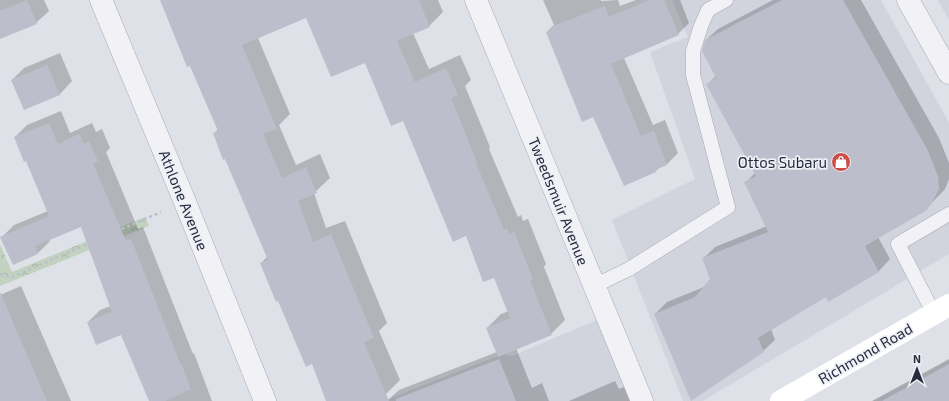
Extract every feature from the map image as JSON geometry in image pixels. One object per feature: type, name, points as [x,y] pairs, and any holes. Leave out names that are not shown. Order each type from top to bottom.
[{"type":"main road","name":"Richmond Road","points":[[781,401],[942,310]]},
{"type":"street","name":"Athlone Avenue","points":[[101,0],[185,202],[265,401]]},
{"type":"street","name":"Tweedsmuir Avenue","points":[[476,0],[642,401]]},
{"type":"street","points":[[908,0],[949,73]]},
{"type":"lane","points":[[594,286],[628,269],[728,207],[693,75],[693,50],[708,10],[726,0]]},
{"type":"lane","points":[[942,310],[898,244],[949,214]]},
{"type":"path","points":[[0,274],[12,277],[185,202]]},
{"type":"shaded area","points":[[672,0],[881,0],[949,123],[949,254],[703,401],[683,401],[612,220],[695,179],[650,52],[688,37]]},
{"type":"shaded area","points":[[938,0],[949,0],[949,20]]},
{"type":"shaded area","points":[[606,316],[642,401],[383,401],[503,354],[512,356]]},
{"type":"shaded area","points":[[949,360],[949,401],[873,401]]},
{"type":"green space","points":[[145,217],[149,226],[0,286],[0,244],[12,272]]},
{"type":"building","points":[[27,0],[37,24],[0,39],[0,11]]},
{"type":"building","points":[[160,0],[419,0],[430,27],[397,41],[415,82],[446,68],[458,95],[451,98],[477,162],[476,163],[504,230],[507,228],[509,234],[514,232],[533,279],[530,280],[552,335],[498,357],[486,328],[510,318],[494,278],[483,282],[466,236],[453,242],[403,121],[391,126],[365,63],[331,77],[306,18],[242,45],[277,129],[263,134],[282,178],[306,167],[317,193],[298,201],[313,242],[331,234],[374,338],[364,342],[389,401],[326,401],[312,364],[306,367],[278,301],[276,302],[260,263],[268,260],[225,159],[223,160],[213,133],[218,131],[190,66],[187,67]]},
{"type":"building","points":[[649,0],[664,0],[679,35],[611,64],[641,136],[654,131],[667,165],[655,170],[656,172],[624,186],[593,117],[582,122],[546,32],[552,29],[551,27],[605,6],[609,17]]},
{"type":"building","name":"Ottos Subaru","points":[[782,0],[843,0],[927,149],[938,176],[939,189],[927,210],[865,246],[879,272],[828,302],[826,297],[758,338],[764,352],[691,401],[654,314],[695,297],[710,279],[702,258],[768,232],[744,182],[756,176],[706,84],[716,78],[702,51],[705,40]]},
{"type":"building","points":[[47,65],[60,95],[24,110],[11,80]]},
{"type":"building","points":[[49,123],[58,144],[79,134],[84,144],[89,141],[98,161],[93,163],[126,241],[131,239],[191,390],[183,392],[184,393],[165,401],[149,401],[121,335],[96,345],[87,322],[112,312],[81,227],[35,246],[38,254],[13,265],[0,237],[49,216],[26,161],[24,162],[14,137]]},
{"type":"building","points":[[0,292],[47,401],[0,401]]},
{"type":"building","points":[[499,359],[516,401],[396,401],[396,399]]},
{"type":"building","points":[[949,364],[949,401],[882,401]]},
{"type":"place","name":"Ottos Subaru","points":[[841,162]]}]
